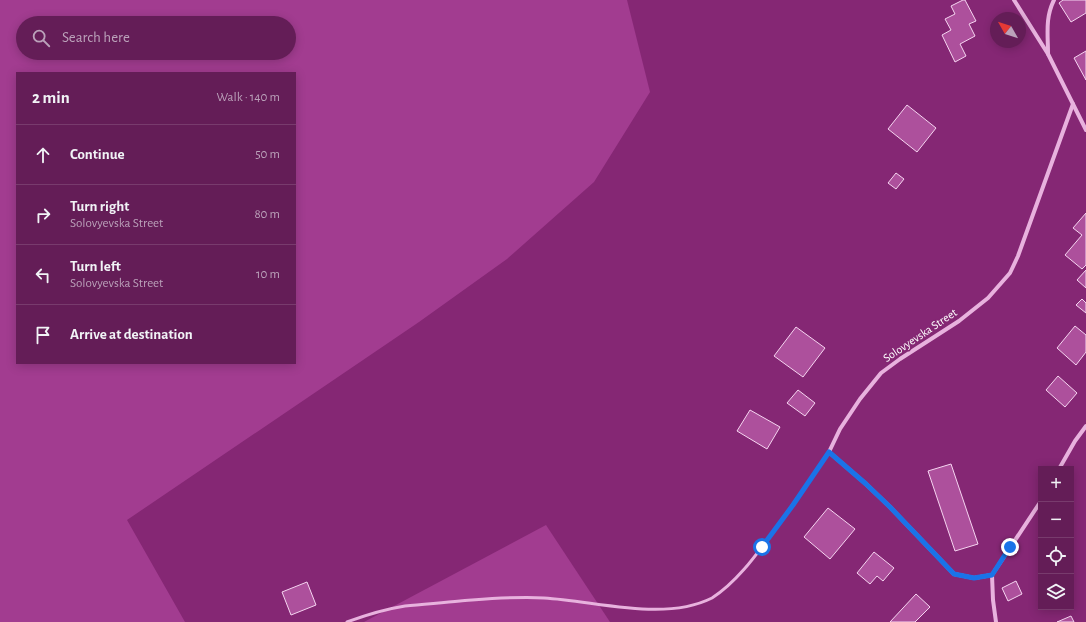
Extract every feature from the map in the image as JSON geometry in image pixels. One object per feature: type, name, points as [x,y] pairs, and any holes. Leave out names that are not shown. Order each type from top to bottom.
[{"type":"street","points":[[1014,0],[1048,54],[1086,130]]},
{"type":"street","points":[[1048,54],[1049,10],[1054,0]]},
{"type":"street","name":"Solovyevska Street","points":[[829,452],[840,429],[856,405],[881,374],[900,359],[965,317],[988,298],[1010,273],[1018,256],[1073,104]]},
{"type":"street","points":[[1061,466],[1068,452],[1086,426]]},
{"type":"street","points":[[829,452],[890,507],[954,574],[974,578],[992,575]]},
{"type":"street","points":[[996,622],[992,575],[1040,502]]},
{"type":"lane","points":[[347,622],[404,606],[505,598],[544,598],[637,611],[663,613],[688,609],[712,598],[737,578],[793,505],[829,452]]},
{"type":"shaded area","points":[[0,0],[627,0],[650,92],[594,182],[507,259],[419,322],[127,520],[185,622],[0,622]]},
{"type":"shaded area","points":[[546,525],[610,622],[364,622]]},
{"type":"building","points":[[965,0],[976,21],[969,24],[975,36],[960,44],[966,56],[955,62],[942,35],[951,30],[945,19],[955,14],[951,6]]},
{"type":"building","points":[[1063,0],[1086,0],[1086,13],[1071,22],[1059,3]]},
{"type":"building","points":[[1086,51],[1086,80],[1074,58]]},
{"type":"building","points":[[907,105],[936,128],[917,152],[888,129]]},
{"type":"building","points":[[896,173],[904,179],[896,189],[888,183]]},
{"type":"building","points":[[1086,213],[1086,265],[1082,269],[1065,255],[1082,235],[1073,228]]},
{"type":"building","points":[[1086,270],[1086,288],[1077,280]]},
{"type":"building","points":[[1082,299],[1086,303],[1086,313],[1076,305]]},
{"type":"building","points":[[1075,326],[1086,335],[1086,352],[1076,365],[1057,348]]},
{"type":"building","points":[[796,327],[825,348],[803,377],[774,356]]},
{"type":"building","points":[[1058,376],[1077,393],[1065,407],[1046,390]]},
{"type":"building","points":[[798,390],[815,403],[805,416],[787,403]]},
{"type":"building","points":[[750,410],[780,427],[767,449],[737,431]]},
{"type":"building","points":[[951,464],[978,544],[955,551],[928,471]]},
{"type":"building","points":[[828,508],[855,529],[830,559],[804,537]]},
{"type":"building","points":[[874,552],[894,568],[883,581],[877,576],[870,584],[857,573]]},
{"type":"building","points":[[1016,581],[1022,594],[1008,601],[1002,588]]},
{"type":"building","points":[[307,582],[316,605],[291,615],[282,592]]},
{"type":"building","points":[[916,594],[930,607],[915,622],[890,622]]},
{"type":"building","points":[[1071,616],[1074,622],[1057,622]]},
{"type":"route","points":[[762,547],[829,452],[890,507],[954,574],[974,578],[992,575],[1010,547]]}]
